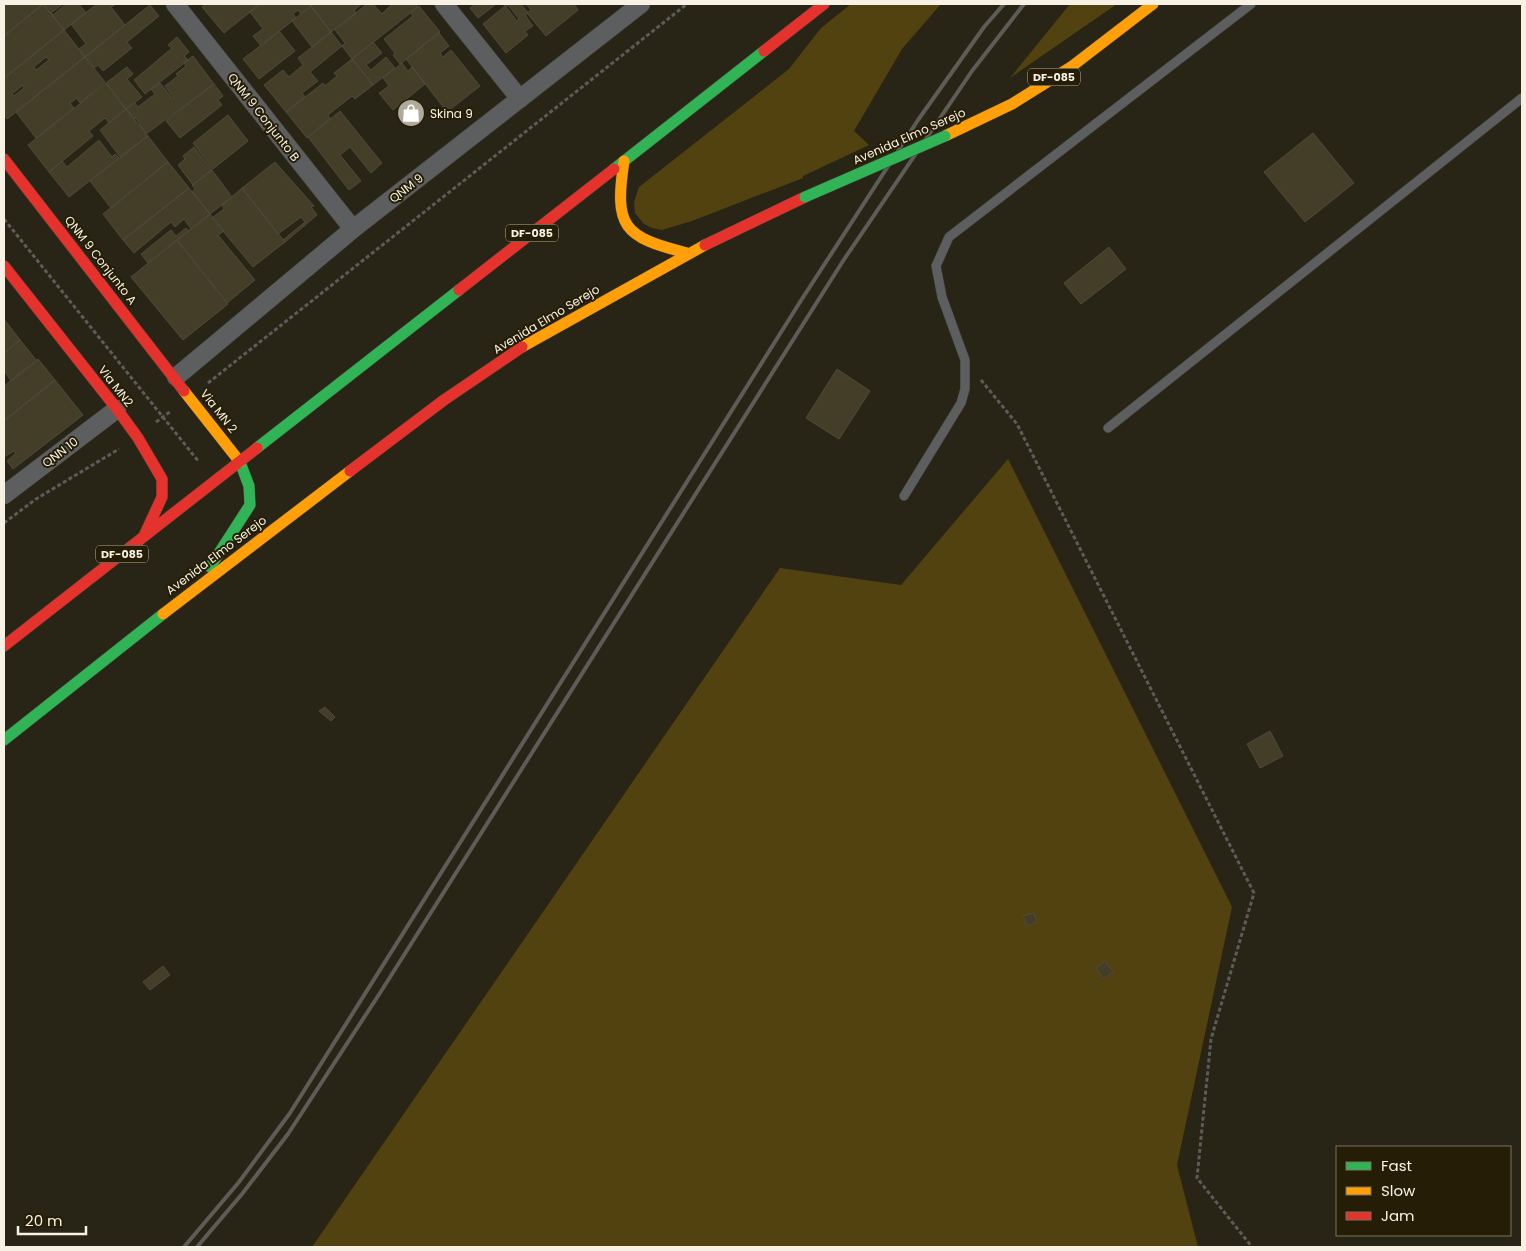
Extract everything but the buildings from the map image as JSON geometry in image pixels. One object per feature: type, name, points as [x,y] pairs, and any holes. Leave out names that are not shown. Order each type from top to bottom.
[{"type":"main road","name":"DF-085","points":[[4,646],[824,4]]},
{"type":"main road","name":"Avenida Elmo Serejo","points":[[4,740],[194,589],[444,400],[529,343],[687,253],[805,197],[945,136],[1012,104],[1071,67],[1153,4]]},
{"type":"main road","name":"QNM 9 Conjunto A","points":[[4,159],[176,377]]},
{"type":"main road","points":[[624,161],[618,204],[622,218],[629,231],[636,238],[652,245],[687,253]]},
{"type":"main road","points":[[37,223],[99,280]]},
{"type":"main road","name":"Via MN2","points":[[4,266],[117,409],[138,438],[162,479],[162,497],[144,536]]},
{"type":"main road","name":"Via MN 2","points":[[176,377],[240,462],[249,486],[250,505],[232,535],[194,589]]},
{"type":"street","name":"QNM 9 Conjunto B","points":[[175,4],[353,230]]},
{"type":"street","points":[[444,4],[520,99]]},
{"type":"street","name":"QNM 9","points":[[176,377],[353,230],[641,4]]},
{"type":"street","name":"QNN 10","points":[[7,487],[117,409]]},
{"type":"lane","points":[[904,496],[961,403],[965,389],[965,360],[942,297],[936,266],[949,237],[1251,4]]},
{"type":"lane","points":[[1108,428],[1522,98]]},
{"type":"path","points":[[4,523],[36,499],[138,438],[161,417],[190,397],[687,4]]},
{"type":"path","points":[[4,219],[161,417],[216,481]]},
{"type":"path","points":[[965,360],[1017,424],[1254,893],[1211,1039],[1197,1178],[1252,1247]]},
{"type":"shaded area","points":[[851,4],[941,4],[902,49],[854,131],[869,145],[803,176],[803,178],[692,221],[662,230],[644,224],[635,213],[634,202],[639,187],[789,69],[821,28]]},
{"type":"shaded area","points":[[1070,4],[1117,4],[1010,78]]},
{"type":"shaded area","points":[[1008,459],[1232,907],[1177,1165],[1198,1247],[312,1247],[780,568],[901,585]]},
{"type":"railway","points":[[184,1247],[239,1182],[290,1113],[800,302],[918,120],[984,27],[1004,4]]},
{"type":"railway","points":[[197,1247],[242,1194],[288,1134],[380,993],[843,261],[972,71],[1024,4]]},
{"type":"traffic: fast","points":[[614,169],[764,51]]},
{"type":"traffic: fast","points":[[805,197],[945,136]]},
{"type":"traffic: fast","points":[[257,448],[459,290]]},
{"type":"traffic: fast","points":[[210,567],[250,505],[249,486],[240,462]]},
{"type":"traffic: fast","points":[[4,740],[163,614]]},
{"type":"traffic: slow","points":[[945,136],[1012,104],[1071,67],[1153,4]]},
{"type":"traffic: slow","points":[[624,161],[621,201],[623,215],[628,226],[636,234],[649,241],[687,253]]},
{"type":"traffic: slow","points":[[522,347],[705,245]]},
{"type":"traffic: slow","points":[[184,391],[240,462]]},
{"type":"traffic: slow","points":[[163,614],[350,471]]},
{"type":"traffic: jam","points":[[764,51],[824,4]]},
{"type":"traffic: jam","points":[[4,159],[184,391]]},
{"type":"traffic: jam","points":[[459,290],[614,169]]},
{"type":"traffic: jam","points":[[705,245],[805,197]]},
{"type":"traffic: jam","points":[[4,266],[117,409],[138,438],[162,479],[162,497],[144,536]]},
{"type":"traffic: jam","points":[[350,471],[444,400],[522,347]]},
{"type":"traffic: jam","points":[[4,646],[257,448]]},
{"type":"place","name":"Skina 9","points":[[411,113]]}]
